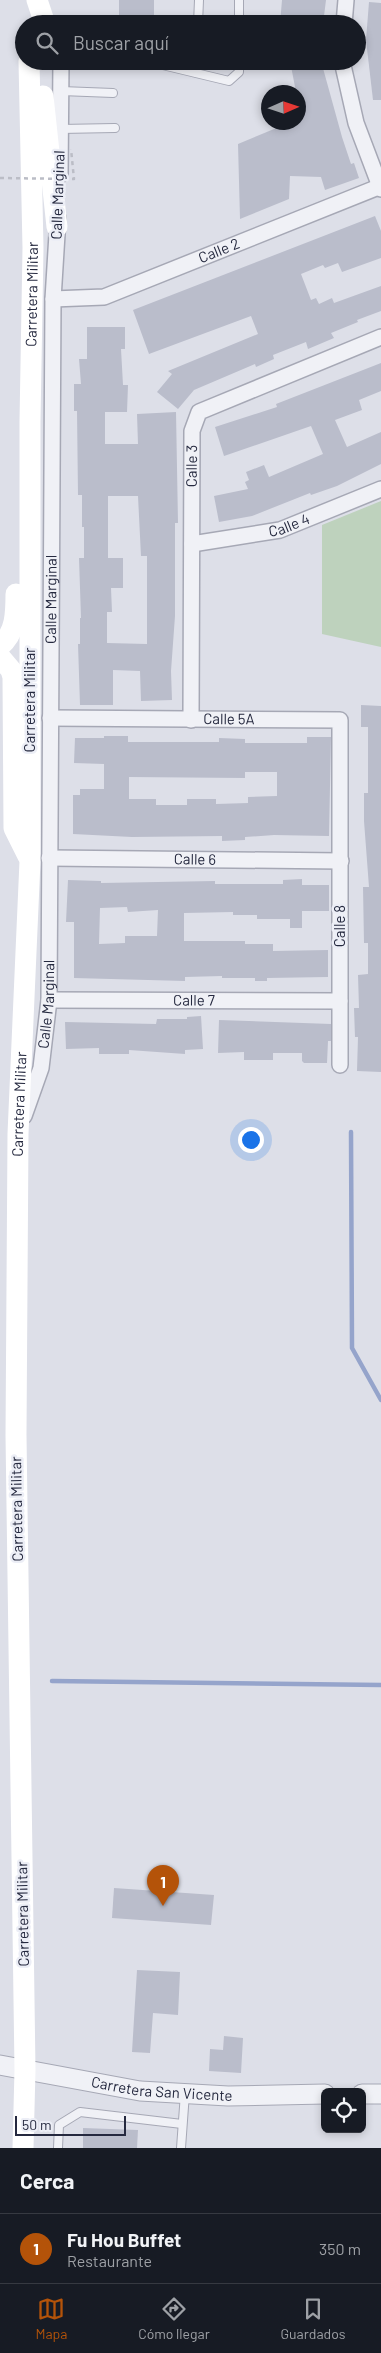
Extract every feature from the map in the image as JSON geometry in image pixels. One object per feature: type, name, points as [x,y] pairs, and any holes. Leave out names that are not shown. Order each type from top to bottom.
[{"type":"main road","points":[[28,0],[28,15]]},
{"type":"main road","points":[[37,0],[42,15]]},
{"type":"main road","name":"Carretera Militar","points":[[23,2148],[25,2070],[16,1435],[18,1134],[40,859],[30,422],[33,248],[29,70]]},
{"type":"main road","points":[[30,70],[42,95],[57,227]]},
{"type":"main road","points":[[0,646],[16,621],[16,445],[30,422]]},
{"type":"main road","points":[[0,657],[11,670],[13,677],[14,828],[40,859]]},
{"type":"street","points":[[345,15],[346,0]]},
{"type":"street","name":"Calle Marginal","points":[[18,1134],[41,1068],[49,1000],[40,859],[50,718],[54,299],[61,70]]},
{"type":"street","points":[[344,70],[356,124],[381,187]]},
{"type":"street","name":"Calle 2","points":[[54,299],[104,296],[381,187]]},
{"type":"street","name":"Calle 3","points":[[191,720],[192,431],[199,412],[381,337]]},
{"type":"street","name":"Calle 4","points":[[192,544],[280,530],[381,489]]},
{"type":"street","name":"Calle 5A","points":[[50,718],[340,720],[340,786]]},
{"type":"street","name":"Calle 8","points":[[340,786],[340,1065]]},
{"type":"street","name":"Calle 6","points":[[40,859],[341,861]]},
{"type":"street","name":"Calle 7","points":[[49,1000],[340,1001]]},
{"type":"street","name":"Carretera San Vicente","points":[[0,2065],[140,2091],[228,2096],[321,2094]]},
{"type":"street","points":[[366,2094],[381,2094]]},
{"type":"lane","points":[[198,0],[198,15]]},
{"type":"lane","points":[[239,0],[239,15]]},
{"type":"lane","points":[[184,70],[229,81],[239,70]]},
{"type":"lane","points":[[60,91],[113,93]]},
{"type":"lane","points":[[60,129],[115,128]]},
{"type":"lane","points":[[181,2148],[186,2093]]},
{"type":"lane","points":[[58,2148],[59,2126],[80,2112],[182,2124]]},
{"type":"path","points":[[0,178],[74,179],[70,150]]},
{"type":"green space","points":[[381,501],[381,647],[322,634],[322,525]]},
{"type":"building","points":[[119,0],[154,0],[154,15],[119,15]]},
{"type":"building","points":[[282,0],[326,0],[324,15],[281,15]]},
{"type":"building","points":[[369,2],[381,3],[381,100],[373,100],[366,40]]},
{"type":"building","points":[[292,70],[323,70],[342,137],[351,164],[354,163],[359,178],[325,190],[321,177],[290,176],[289,199],[240,219],[238,144],[272,130],[306,130],[306,85],[295,85]]},
{"type":"building","points":[[375,216],[381,231],[381,258],[342,272],[338,263],[325,268],[323,265],[301,274],[311,300],[316,298],[319,304],[332,298],[334,303],[381,286],[381,311],[331,333],[334,338],[308,349],[306,342],[273,355],[274,359],[256,367],[255,364],[194,390],[178,409],[157,392],[172,374],[168,371],[258,334],[251,316],[149,354],[133,310]]},
{"type":"building","points":[[87,327],[125,327],[125,349],[121,349],[123,385],[128,385],[127,412],[105,412],[105,444],[138,444],[137,414],[176,412],[178,523],[175,523],[175,616],[171,671],[172,700],[141,701],[140,671],[113,670],[113,705],[80,705],[78,644],[80,644],[81,618],[79,558],[84,558],[84,527],[82,527],[82,495],[78,495],[77,411],[74,411],[74,384],[81,384],[79,359],[87,359]],"holes":[[[108,496],[138,496],[141,556],[147,556],[147,644],[107,643],[107,612],[112,612],[111,588],[123,588],[123,558],[108,558]]]},
{"type":"building","points":[[381,363],[381,391],[359,400],[362,410],[335,420],[347,447],[381,432],[381,464],[337,486],[311,495],[310,493],[252,516],[219,522],[214,496],[248,489],[245,482],[249,480],[246,472],[264,465],[269,477],[323,454],[311,426],[224,456],[215,427],[277,407],[276,404]]},
{"type":"building","points":[[361,705],[381,706],[381,1072],[357,1071],[358,1037],[355,1037],[354,1008],[359,1008],[358,975],[368,974],[368,943],[364,943],[363,887],[369,887],[364,821],[364,793],[368,793],[368,727],[361,727]]},
{"type":"building","points":[[104,736],[128,736],[128,742],[219,742],[219,738],[245,739],[245,743],[307,743],[307,737],[331,737],[329,836],[274,835],[245,837],[245,840],[222,841],[222,836],[132,837],[73,834],[73,795],[80,795],[80,789],[104,789],[104,764],[74,763],[75,738],[104,738]],"holes":[[[245,772],[277,772],[277,796],[248,797],[248,803],[216,804],[216,799],[187,799],[187,805],[156,805],[156,799],[129,799],[129,777],[245,778]]]},
{"type":"building","points":[[302,879],[302,885],[329,885],[329,911],[302,911],[302,928],[290,928],[290,919],[257,919],[257,915],[233,915],[233,912],[184,913],[184,941],[245,941],[245,944],[273,944],[273,951],[328,950],[328,977],[267,978],[267,981],[255,981],[255,978],[222,978],[222,976],[185,977],[185,981],[74,978],[74,922],[66,922],[68,880],[101,881],[101,883],[215,881],[215,884],[283,884],[283,880]],"holes":[[[127,907],[128,912],[158,910],[157,936],[125,936],[125,943],[99,944],[100,908]]]},
{"type":"building","points":[[201,1016],[203,1049],[185,1050],[185,1054],[129,1050],[129,1054],[99,1054],[99,1048],[66,1049],[65,1022],[156,1024],[157,1019],[187,1019],[187,1017]]},
{"type":"building","points":[[219,1020],[331,1024],[331,1041],[328,1041],[327,1063],[304,1063],[302,1061],[302,1053],[273,1053],[273,1060],[244,1060],[244,1052],[218,1053]]},
{"type":"building","points":[[114,1888],[214,1895],[211,1925],[112,1918]]},
{"type":"building","points":[[137,1970],[180,1972],[178,2015],[153,2013],[150,2053],[132,2052]]},
{"type":"building","points":[[224,2036],[243,2038],[241,2073],[209,2071],[210,2049],[223,2050]]},
{"type":"building","points":[[83,2128],[138,2130],[137,2148],[83,2148]]},
{"type":"waterway","points":[[351,1132],[352,1348],[381,1400]]},
{"type":"waterway","points":[[52,1681],[381,1685]]},
{"type":"place","name":"Fu Hou Buffet","points":[[163,1906]]}]
